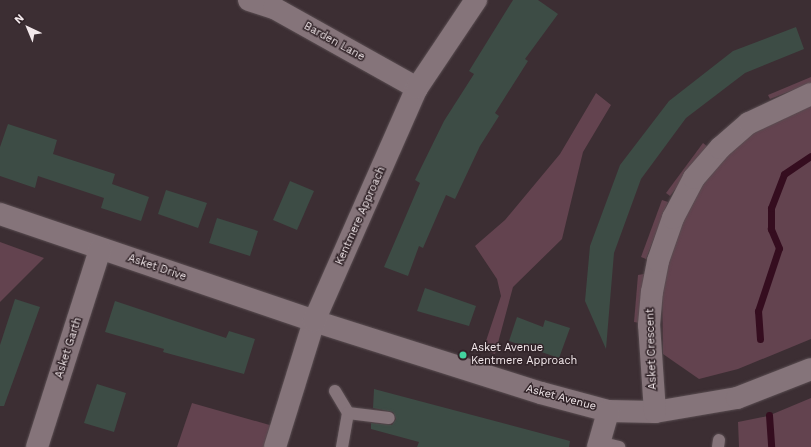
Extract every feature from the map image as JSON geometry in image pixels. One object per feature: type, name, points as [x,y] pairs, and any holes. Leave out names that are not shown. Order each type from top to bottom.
[{"type":"street","name":"Barden Lane","points":[[248,0],[274,8],[418,88]]},
{"type":"street","name":"Kentmere Approach","points":[[275,447],[314,321],[418,88],[476,0]]},
{"type":"street","name":"Asket Crescent","points":[[655,412],[649,325],[652,292],[658,261],[673,218],[694,178],[720,148],[749,123],[811,94]]},
{"type":"street","name":"Asket Drive","points":[[0,214],[314,321]]},
{"type":"street","name":"Asket Garth","points":[[37,447],[100,249]]},
{"type":"street","name":"Asket Avenue","points":[[314,321],[534,392],[608,411],[655,412],[737,398],[811,369]]},
{"type":"street","points":[[606,445],[608,411]]},
{"type":"lane","points":[[335,391],[348,413],[342,447]]},
{"type":"lane","points":[[348,413],[389,418]]},
{"type":"shaded area","points":[[811,77],[811,83],[770,99],[768,95]]},
{"type":"shaded area","points":[[596,93],[611,105],[583,152],[562,239],[513,287],[495,354],[483,350],[501,296],[497,279],[475,246],[505,220],[560,154]]},
{"type":"shaded area","points":[[811,101],[811,339],[738,369],[699,379],[663,354],[662,285],[668,250],[701,183],[750,131]]},
{"type":"shaded area","points":[[703,143],[708,147],[670,196],[666,193]]},
{"type":"shaded area","points":[[662,200],[668,202],[646,259],[641,257]]},
{"type":"shaded area","points":[[0,242],[44,258],[0,302]]},
{"type":"shaded area","points":[[644,274],[640,323],[634,322],[638,275]]},
{"type":"shaded area","points":[[811,398],[811,447],[739,447],[738,422],[768,416]]},
{"type":"shaded area","points":[[192,403],[280,428],[275,447],[177,447]]},
{"type":"building","points":[[513,0],[538,0],[558,14],[525,59],[528,61],[495,113],[499,116],[480,146],[455,199],[446,195],[423,248],[419,246],[408,276],[384,267],[420,183],[415,180],[444,121],[474,74],[469,71]]},
{"type":"building","points":[[796,27],[804,49],[745,73],[686,118],[641,179],[614,253],[606,349],[585,301],[590,246],[620,165],[669,101],[733,51]]},
{"type":"building","points":[[8,124],[57,140],[53,154],[115,174],[112,184],[149,197],[141,221],[101,208],[104,198],[38,176],[35,188],[0,176],[0,147]]},
{"type":"building","points":[[290,181],[314,191],[297,230],[273,220]]},
{"type":"building","points":[[166,190],[207,203],[198,228],[158,214]]},
{"type":"building","points":[[217,218],[258,231],[250,256],[209,243]]},
{"type":"building","points":[[425,288],[476,306],[469,326],[417,311]]},
{"type":"building","points":[[15,299],[40,307],[4,406],[0,406],[0,345]]},
{"type":"building","points":[[115,301],[226,338],[229,331],[255,339],[244,374],[163,352],[164,349],[105,332]]},
{"type":"building","points":[[517,317],[543,327],[545,320],[570,328],[559,358],[509,341]]},
{"type":"building","points":[[97,384],[126,393],[114,432],[84,423]]},
{"type":"building","points":[[374,389],[570,441],[569,447],[417,447],[419,442],[371,429],[371,423],[392,425],[396,419],[393,412],[373,408]]},
{"type":"waterway","points":[[760,339],[758,311],[779,248],[771,229],[771,208],[784,174],[811,156]]},
{"type":"waterway","points":[[769,415],[771,447]]},
{"type":"place","name":"Asket Avenue Kentmere Approach","points":[[463,355]]}]
